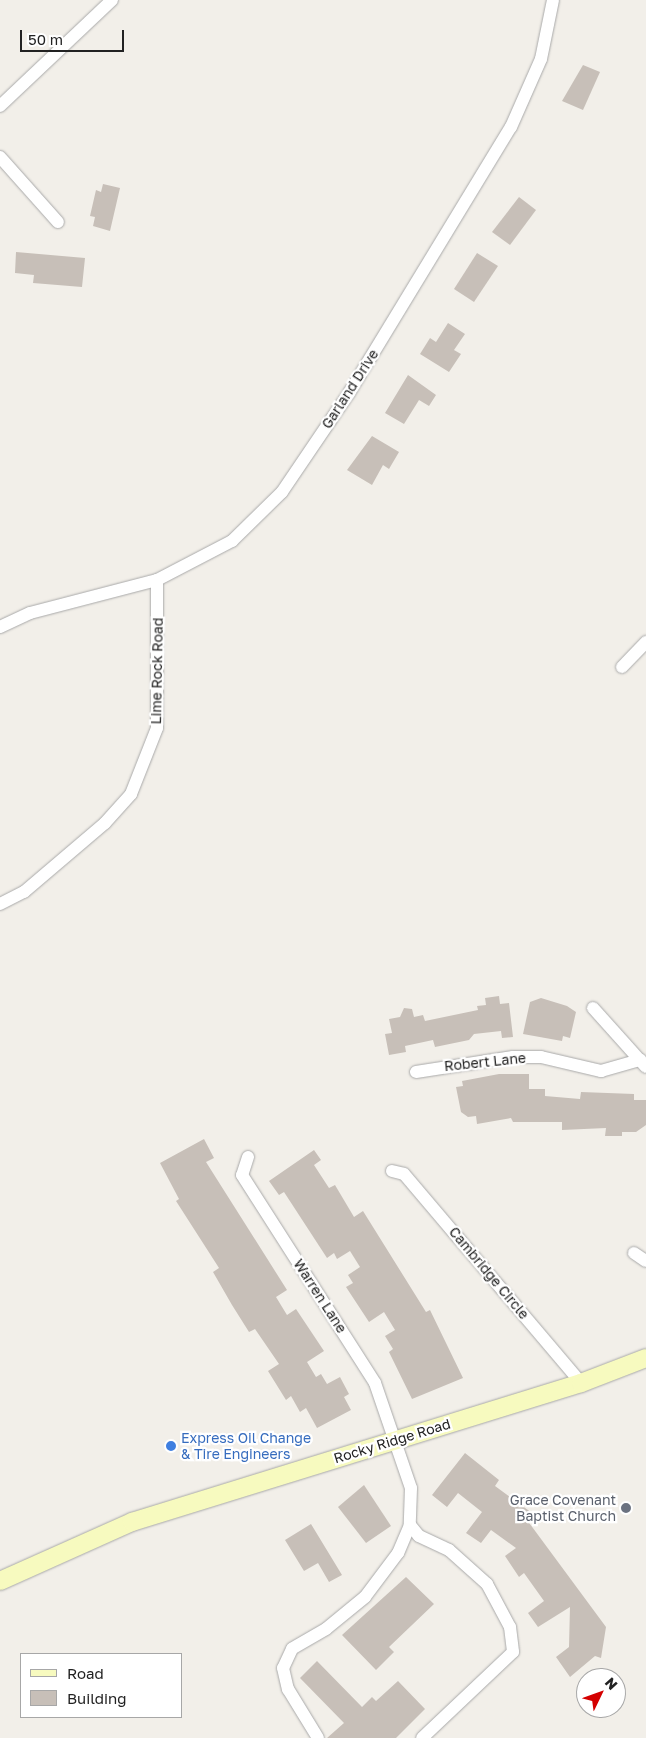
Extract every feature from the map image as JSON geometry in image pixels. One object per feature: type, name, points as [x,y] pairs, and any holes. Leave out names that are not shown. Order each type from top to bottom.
[{"type":"main road","name":"Rocky Ridge Road","points":[[0,1581],[132,1522],[581,1383],[646,1358]]},
{"type":"street","points":[[0,106],[112,0]]},
{"type":"street","name":"Garland Drive","points":[[0,627],[30,613],[157,580],[232,540],[282,492],[349,393],[511,127],[541,58],[553,0]]},
{"type":"street","points":[[0,157],[58,222]]},
{"type":"street","name":"Lime Rock Road","points":[[0,904],[24,892],[105,823],[131,794],[157,728],[157,580]]},
{"type":"street","points":[[622,667],[646,642]]},
{"type":"street","points":[[593,1008],[643,1064]]},
{"type":"street","name":"Robert Lane","points":[[416,1072],[513,1057],[541,1057],[601,1072],[643,1064]]},
{"type":"street","name":"Warren Lane","points":[[248,1157],[242,1175],[374,1383],[392,1440]]},
{"type":"street","name":"Cambridge Circle","points":[[392,1171],[404,1174],[581,1383]]},
{"type":"street","points":[[634,1253],[646,1261]]},
{"type":"street","points":[[318,1738],[288,1689],[283,1668],[292,1649],[326,1629],[365,1597],[398,1553],[410,1525],[411,1488],[392,1440]]},
{"type":"street","points":[[410,1525],[419,1536],[449,1550],[487,1584],[510,1627],[513,1652],[422,1738]]},
{"type":"building","points":[[583,65],[600,72],[583,110],[562,101]]},
{"type":"building","points":[[103,184],[120,188],[110,231],[93,226],[95,217],[90,216],[96,190],[101,192]]},
{"type":"building","points":[[519,197],[536,210],[510,245],[492,232]]},
{"type":"building","points":[[16,252],[85,258],[82,287],[33,283],[34,275],[15,273]]},
{"type":"building","points":[[477,253],[498,266],[474,302],[454,289]]},
{"type":"building","points":[[448,323],[465,334],[454,350],[461,354],[449,372],[420,354],[430,338],[436,342]]},
{"type":"building","points":[[408,375],[436,395],[429,406],[419,400],[404,424],[385,413]]},
{"type":"building","points":[[372,436],[399,452],[389,469],[383,465],[372,485],[347,470]]},
{"type":"building","points":[[499,996],[500,1004],[509,1003],[513,1037],[502,1038],[501,1031],[474,1034],[469,1040],[435,1047],[433,1040],[405,1046],[406,1052],[389,1055],[385,1034],[392,1033],[389,1019],[400,1017],[404,1008],[412,1009],[414,1017],[423,1015],[425,1021],[478,1010],[477,1006],[486,1005],[485,998]]},
{"type":"building","points":[[541,998],[567,1006],[576,1012],[570,1038],[563,1036],[562,1041],[523,1034],[530,1002]]},
{"type":"building","points":[[499,1074],[529,1074],[529,1089],[545,1089],[545,1096],[580,1099],[581,1092],[634,1094],[634,1100],[646,1100],[646,1125],[636,1132],[622,1132],[622,1136],[605,1136],[606,1128],[562,1130],[562,1122],[513,1122],[511,1118],[477,1124],[476,1116],[468,1117],[461,1112],[456,1087],[463,1086],[462,1081]]},
{"type":"building","points":[[204,1139],[214,1158],[206,1162],[287,1290],[276,1297],[287,1315],[296,1309],[324,1351],[307,1362],[316,1377],[321,1374],[327,1384],[340,1377],[349,1394],[344,1397],[351,1410],[317,1428],[306,1408],[300,1412],[291,1396],[286,1400],[268,1371],[279,1364],[255,1329],[249,1332],[232,1305],[213,1272],[219,1268],[176,1201],[179,1199],[160,1163]]},
{"type":"building","points":[[314,1150],[321,1160],[314,1165],[329,1188],[335,1185],[354,1217],[363,1211],[426,1312],[430,1310],[463,1378],[412,1399],[389,1352],[393,1349],[385,1336],[395,1330],[384,1312],[369,1322],[346,1287],[353,1283],[348,1275],[360,1267],[350,1251],[337,1259],[334,1253],[327,1258],[284,1192],[279,1195],[269,1181]]},
{"type":"building","points":[[465,1453],[499,1480],[495,1486],[532,1513],[527,1520],[606,1627],[601,1658],[595,1656],[581,1668],[576,1668],[576,1672],[570,1677],[556,1657],[569,1647],[570,1607],[538,1627],[528,1613],[544,1601],[524,1573],[519,1577],[505,1556],[516,1548],[491,1530],[481,1543],[466,1533],[482,1512],[458,1493],[447,1507],[432,1495]]},
{"type":"building","points":[[364,1485],[391,1526],[366,1543],[338,1507]]},
{"type":"building","points":[[311,1524],[342,1575],[329,1582],[318,1563],[304,1571],[285,1540]]},
{"type":"building","points":[[406,1577],[434,1604],[389,1647],[394,1652],[376,1670],[342,1635]]},
{"type":"building","points":[[317,1661],[362,1707],[372,1697],[376,1701],[398,1681],[425,1709],[396,1738],[327,1738],[344,1723],[300,1678]]},
{"type":"place","name":"Express Oil Change & Tire Engineers","points":[[171,1446]]},
{"type":"place","name":"Grace Covenant Baptist Church","points":[[626,1508]]}]
